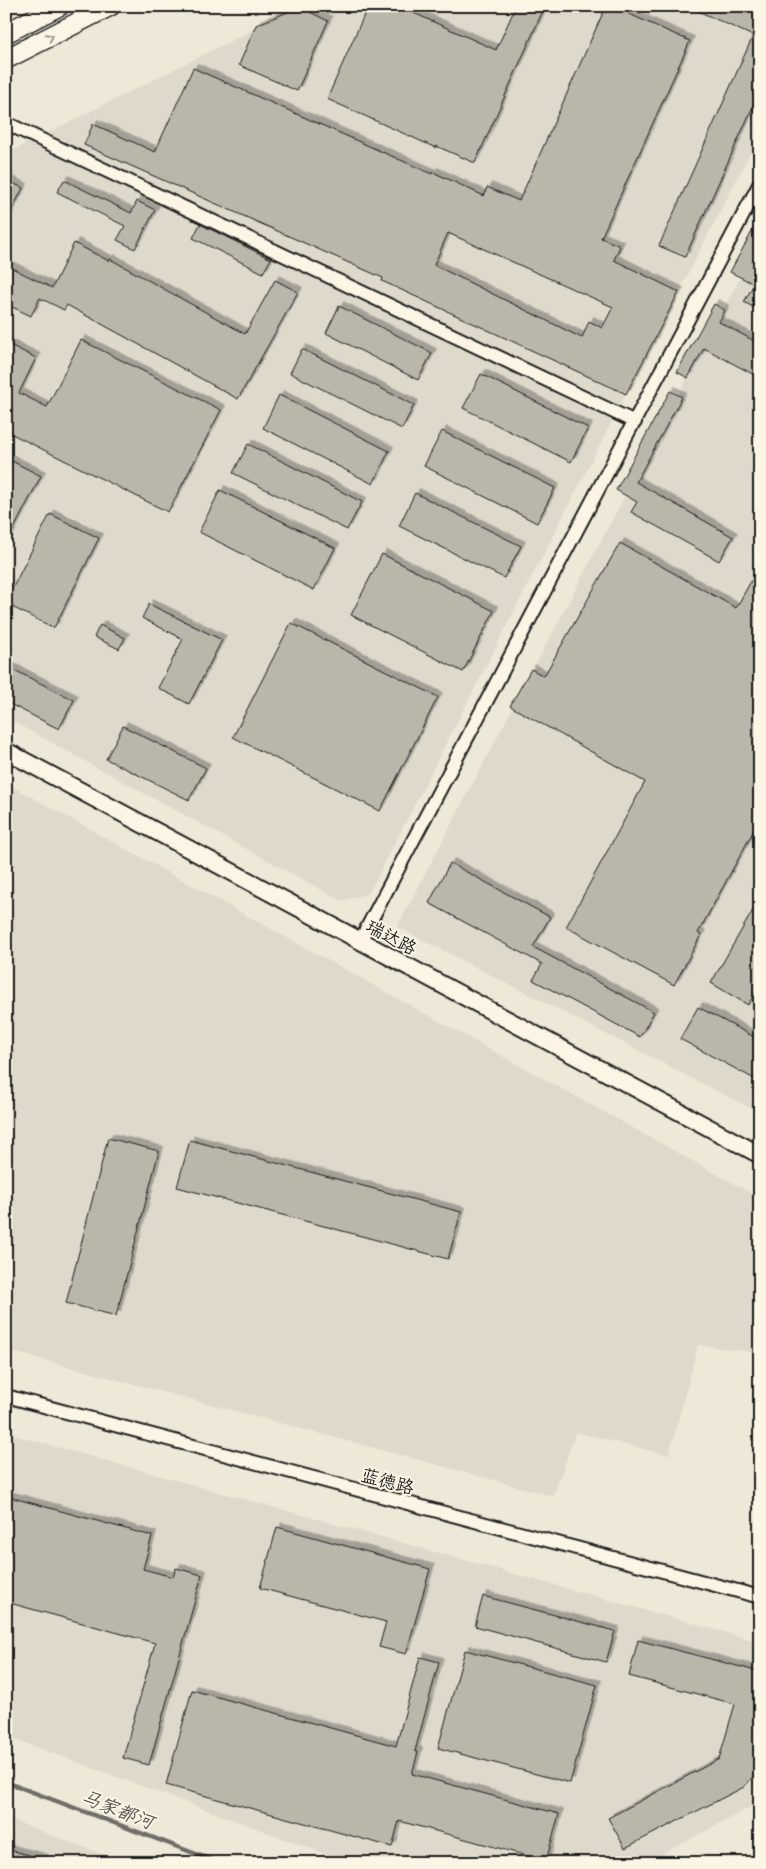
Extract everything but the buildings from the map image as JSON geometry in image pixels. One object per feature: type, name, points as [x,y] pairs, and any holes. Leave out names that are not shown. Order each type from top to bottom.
[{"type":"main road","points":[[6,33],[59,6]]},
{"type":"main road","points":[[6,59],[110,6]]},
{"type":"street","points":[[6,124],[635,422]]},
{"type":"street","points":[[360,941],[760,183]]},
{"type":"street","name":"瑞达路","points":[[6,752],[760,1155]]},
{"type":"street","name":"蓝德路","points":[[6,1396],[760,1598]]},
{"type":"shaded area","points":[[300,6],[760,6],[760,134],[369,893],[342,901],[6,718],[6,154]]},
{"type":"shaded area","points":[[760,240],[760,1113],[397,927]]},
{"type":"shaded area","points":[[6,783],[760,1198],[760,1319],[751,1352],[698,1345],[669,1455],[576,1432],[553,1496],[6,1350]]},
{"type":"shaded area","points":[[6,1433],[760,1642],[760,1802],[645,1863],[350,1863],[6,1736]]},
{"type":"shaded area","points":[[6,1818],[126,1863],[6,1863]]},
{"type":"waterway","name":"马家都河","points":[[6,1782],[220,1863]]},
{"type":"waterway","name":"马家都河","points":[[752,1863],[760,1859]]}]
